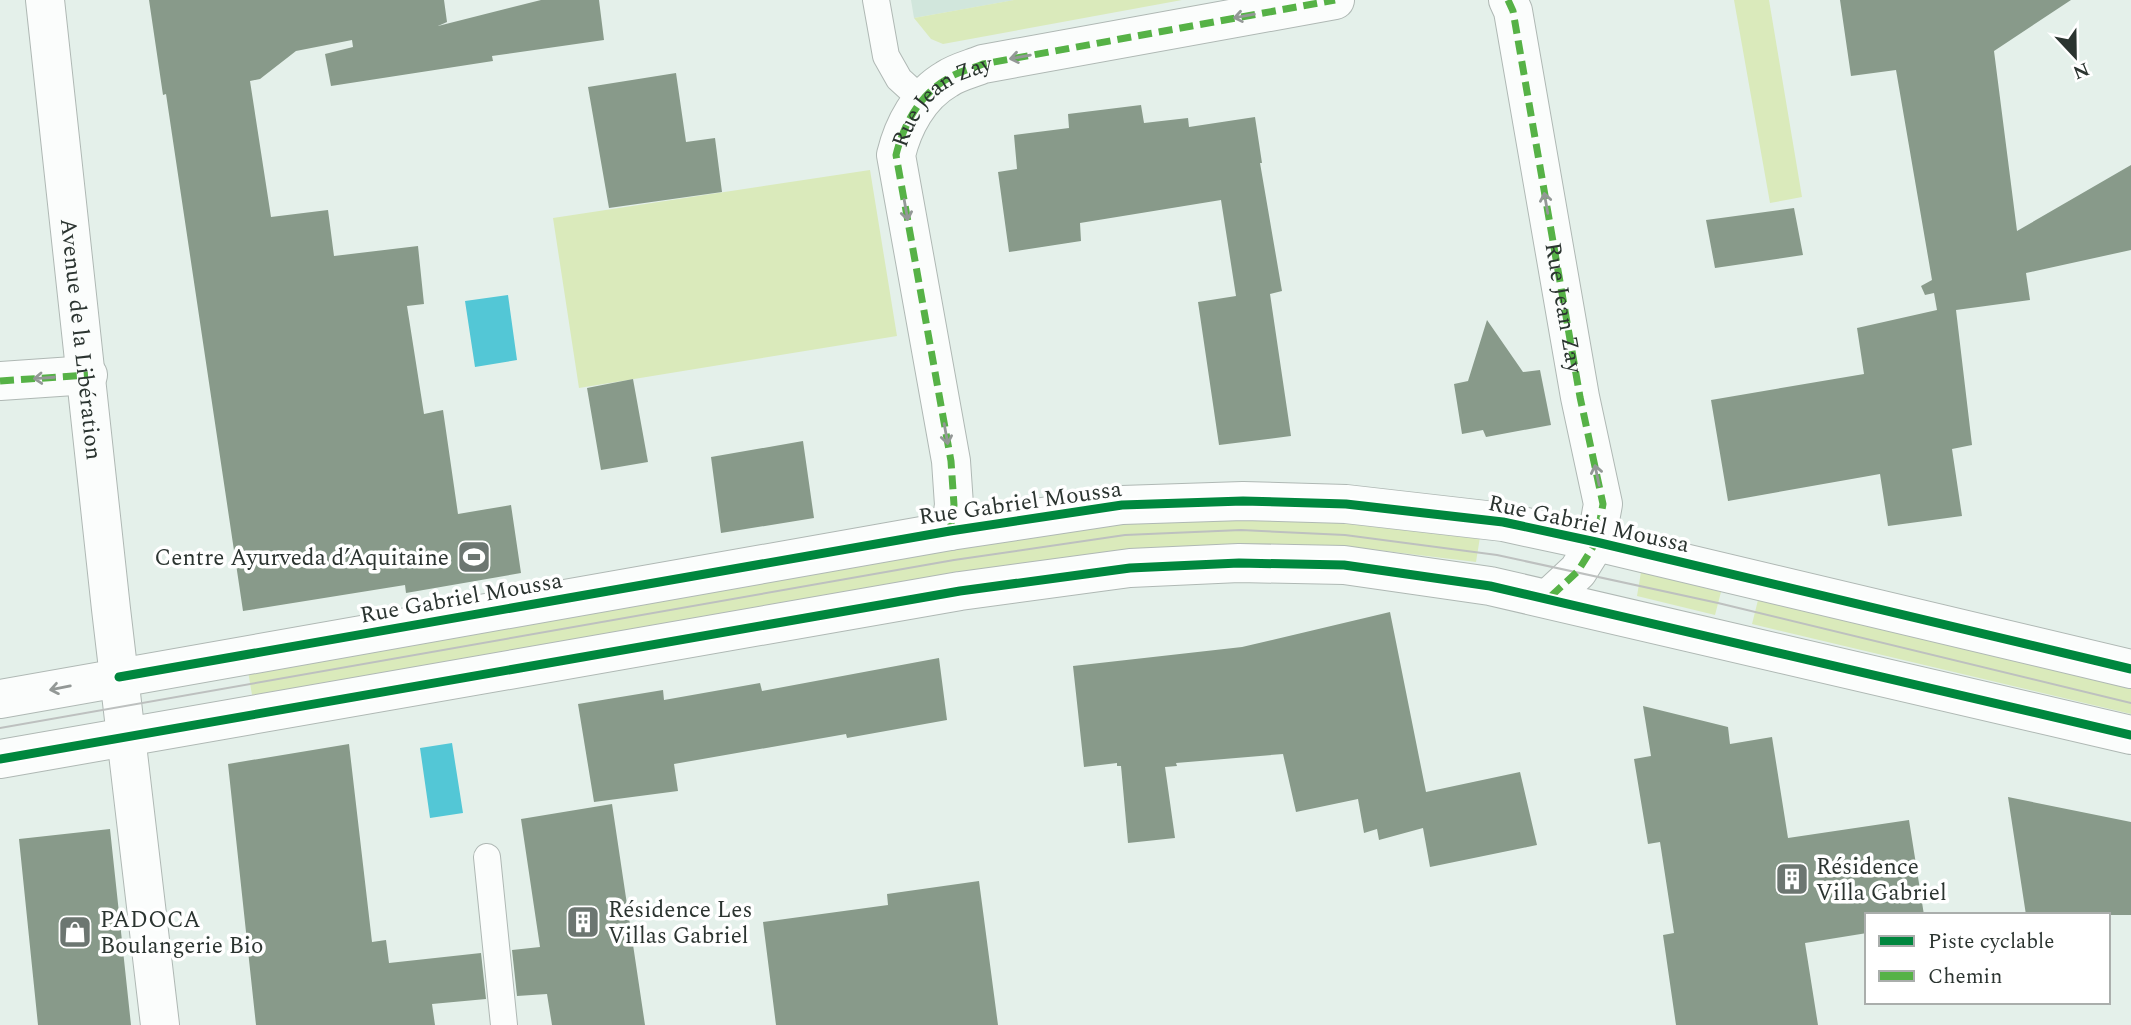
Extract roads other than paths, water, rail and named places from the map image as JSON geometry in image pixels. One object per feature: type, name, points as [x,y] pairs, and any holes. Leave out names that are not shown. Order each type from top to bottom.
[{"type":"street","name":"Avenue de la Libération","points":[[45,0],[127,737]]},
{"type":"street","name":"Rue Jean Zay","points":[[950,531],[954,505],[951,461],[896,155],[901,132],[922,100],[946,79],[983,64],[1335,0]]},
{"type":"street","name":"Rue Jean Zay","points":[[1508,0],[1513,11],[1580,397],[1603,504],[1596,541],[1578,571],[1549,598]]},
{"type":"street","points":[[0,381],[88,375]]},
{"type":"street","name":"Rue Gabriel Moussa","points":[[0,699],[950,531],[1122,505],[1243,501],[1346,504],[1503,522],[1596,541],[2131,669]]},
{"type":"street","points":[[0,759],[946,593],[1130,568],[1240,563],[1344,565],[1469,582],[1549,598],[2131,734]]},
{"type":"street","points":[[127,737],[160,1025]]},
{"type":"lane","points":[[876,0],[886,56],[899,79],[922,100]]},
{"type":"lane","points":[[487,857],[504,1025]]},
{"type":"water","points":[[508,295],[517,360],[475,367],[465,301]]},
{"type":"water","points":[[452,743],[463,813],[430,818],[420,748]]},
{"type":"tram line","points":[[0,728],[954,560],[1125,535],[1241,530],[1345,535],[1497,555],[1718,603],[2131,703]]},
{"type":"place","name":"Centre Ayurveda d’Aquitaine","points":[[474,557]]},
{"type":"place","name":"Résidence Villa Gabriel","points":[[1792,879]]},
{"type":"place","name":"Résidence Les Villas Gabriel","points":[[583,922]]},
{"type":"place","name":"PADOCA Boulangerie Bio","points":[[75,932]]}]
